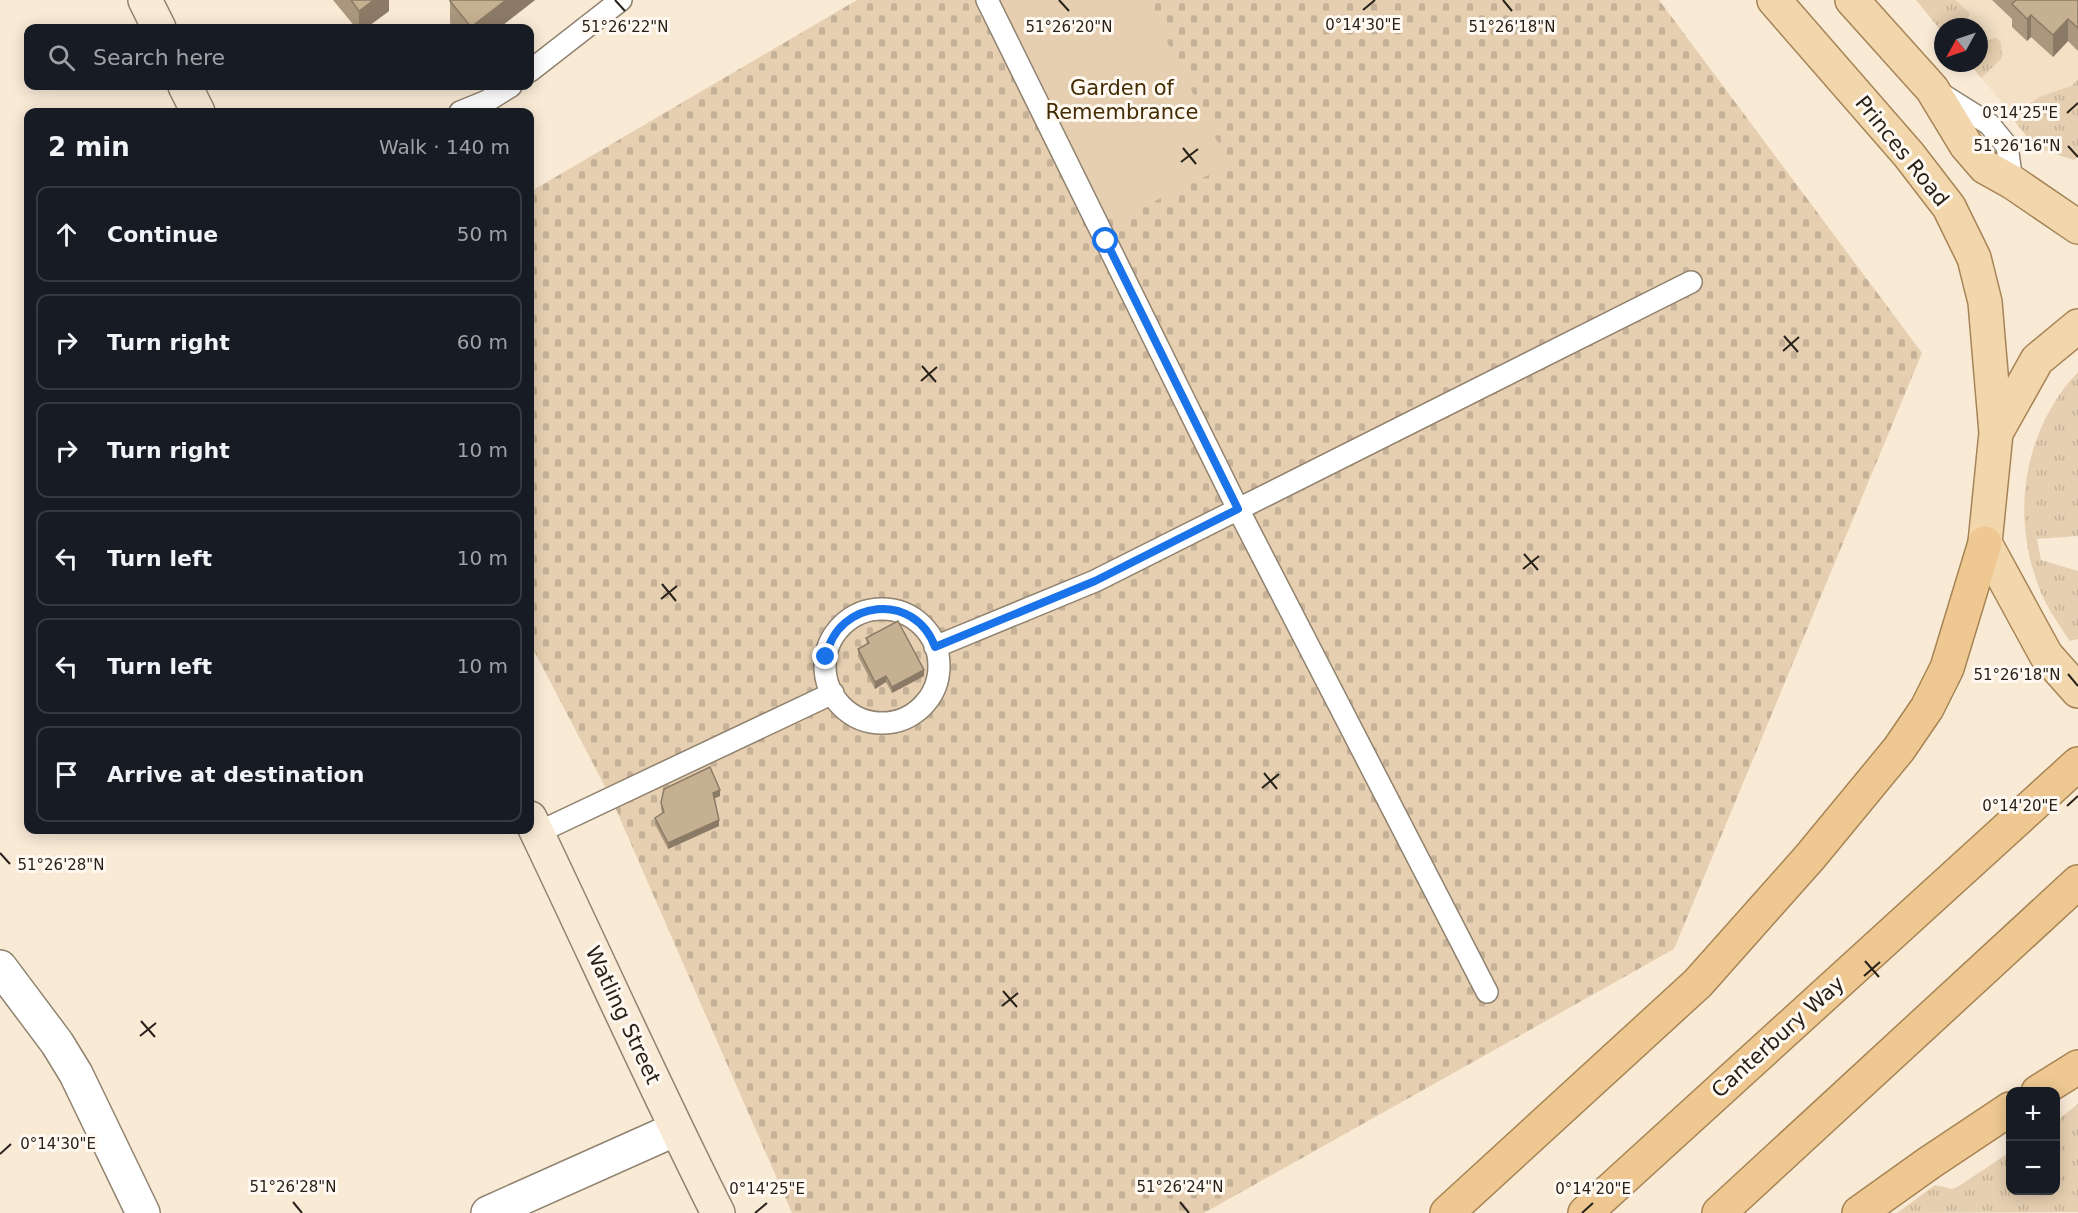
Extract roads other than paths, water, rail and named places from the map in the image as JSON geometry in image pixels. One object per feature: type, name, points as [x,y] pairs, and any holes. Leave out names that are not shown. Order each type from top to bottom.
[{"type":"highway","points":[[1447,1213],[1698,983],[1810,857],[1899,749],[1927,708],[1947,668],[1985,543]]},
{"type":"highway","name":"Canterbury Way","points":[[1585,1213],[2078,764]]},
{"type":"highway","points":[[1719,1213],[2078,882]]},
{"type":"highway","points":[[2046,1087],[2078,1066]]},
{"type":"highway","points":[[1859,1213],[2006,1112]]},
{"type":"main road","points":[[145,0],[157,24]]},
{"type":"main road","name":"Princes Road","points":[[1774,0],[1909,155],[1949,207],[1974,258],[1985,302],[1996,433]]},
{"type":"main road","points":[[1852,0],[1932,88],[1966,145],[1985,167],[2078,226]]},
{"type":"main road","points":[[187,90],[196,108]]},
{"type":"main road","points":[[2078,326],[2037,360],[1996,433],[1985,543],[2046,655],[2078,691]]},
{"type":"main road","name":"Watling Street","points":[[534,827],[718,1213]]},
{"type":"street","points":[[0,967],[57,1043],[76,1074],[143,1213]]},
{"type":"street","points":[[488,1213],[676,1129]]},
{"type":"lane","points":[[534,68],[621,0]]},
{"type":"lane","points":[[987,0],[1238,509],[1487,992]]},
{"type":"lane","points":[[470,108],[505,90]]},
{"type":"lane","points":[[935,647],[1095,581],[1691,282]]},
{"type":"lane","points":[[881,609],[907,615],[921,625],[935,647],[939,666],[936,684],[927,701],[904,718],[886,722],[866,720],[849,712],[833,693],[826,673],[828,649],[841,626],[856,615],[881,609]]},
{"type":"lane","points":[[534,825],[833,693]]},
{"type":"park label","name":"Garden of Remembrance","points":[[1122,100]]}]
